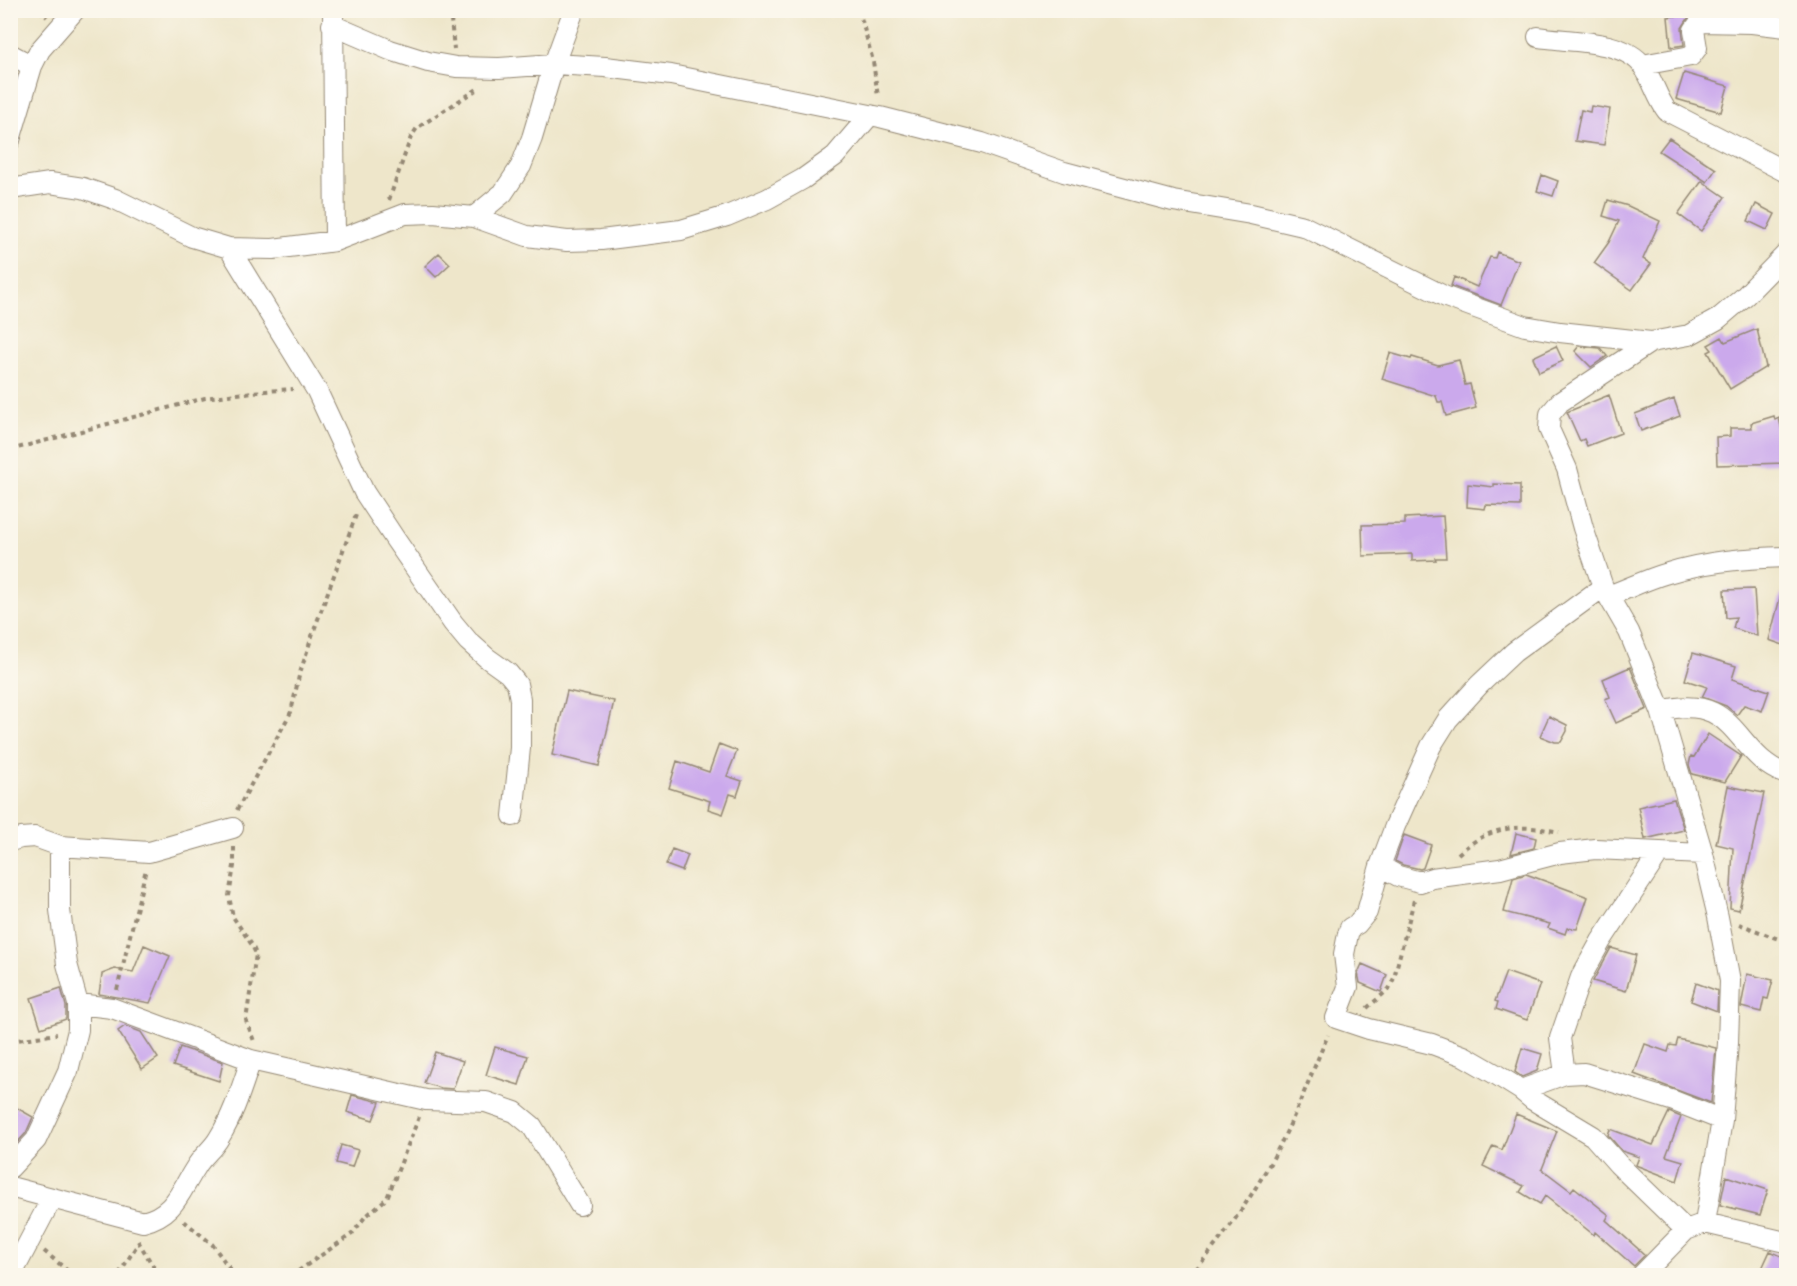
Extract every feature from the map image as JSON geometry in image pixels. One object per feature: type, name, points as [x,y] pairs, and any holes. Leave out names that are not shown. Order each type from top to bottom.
[{"type":"street","points":[[10,140],[32,66],[40,50],[75,10]]},
{"type":"street","points":[[474,217],[503,193],[520,166],[532,138],[572,10]]},
{"type":"street","points":[[1642,65],[1691,56],[1697,48],[1694,30],[1700,22],[1751,17],[1786,27]]},
{"type":"street","points":[[333,18],[390,50],[428,62],[456,67],[499,68],[554,64],[672,75],[875,116],[982,143],[1064,172],[1173,201],[1251,213],[1303,226],[1446,297],[1525,326],[1652,342],[1689,334],[1718,319],[1745,296],[1786,254]]},
{"type":"street","points":[[333,18],[336,137],[335,241]]},
{"type":"street","points":[[1538,36],[1606,45],[1628,54],[1642,65],[1667,111],[1786,172]]},
{"type":"street","points":[[10,54],[32,66]]},
{"type":"street","points":[[10,189],[50,183],[83,188],[115,199],[192,237],[229,248],[273,249],[335,241],[405,214],[433,213],[474,217],[527,236],[567,241],[601,240],[681,230],[767,199],[803,179],[836,156],[875,116]]},
{"type":"street","points":[[229,248],[316,391],[364,492],[453,623],[468,640],[508,673],[517,684],[520,699],[520,748],[513,816]]},
{"type":"street","points":[[1652,342],[1560,402],[1553,409],[1548,420],[1549,429],[1567,469],[1583,528],[1605,592],[1629,632],[1661,711],[1703,854],[1718,917],[1730,981],[1728,1043],[1722,1120],[1705,1223]]},
{"type":"street","points":[[1686,1230],[1618,1164],[1593,1136],[1533,1100],[1521,1090],[1464,1056],[1432,1044],[1336,1018],[1348,987],[1344,954],[1350,928],[1358,924],[1367,912],[1380,866],[1395,826],[1427,755],[1448,719],[1514,652],[1605,592],[1714,562],[1786,557]]},
{"type":"street","points":[[1661,711],[1695,707],[1711,712],[1727,721],[1763,761],[1786,774]]},
{"type":"street","points":[[10,841],[35,837],[60,846],[149,852],[233,828]]},
{"type":"street","points":[[10,1168],[36,1140],[68,1071],[78,1030],[78,1004],[67,964],[60,910],[60,846]]},
{"type":"street","points":[[1380,866],[1410,881],[1500,869],[1560,853],[1595,849],[1703,854]]},
{"type":"street","points":[[1565,1074],[1560,1038],[1581,977],[1601,941],[1660,852]]},
{"type":"street","points":[[78,1004],[112,1008],[251,1060],[426,1100],[486,1102],[515,1112],[532,1126],[580,1205]]},
{"type":"street","points":[[10,1186],[143,1222],[157,1218],[168,1210],[198,1163],[214,1146],[227,1125],[251,1060]]},
{"type":"street","points":[[1521,1090],[1565,1074],[1591,1075],[1674,1101],[1722,1120]]},
{"type":"street","points":[[10,1275],[52,1198]]},
{"type":"street","points":[[1641,1275],[1686,1230],[1705,1223],[1786,1242]]},
{"type":"path","points":[[450,10],[456,67]]},
{"type":"path","points":[[859,10],[873,61],[875,116]]},
{"type":"path","points":[[381,224],[398,170],[417,128],[476,90],[499,68]]},
{"type":"path","points":[[10,450],[205,398],[285,389],[316,391]]},
{"type":"path","points":[[251,1060],[254,1044],[246,1020],[257,962],[256,954],[233,917],[229,896],[234,866],[233,828],[236,811],[291,712],[299,676],[313,633],[364,492]]},
{"type":"path","points":[[1356,1025],[1368,1006],[1389,989],[1426,880],[1465,848],[1496,830],[1535,827],[1565,834]]},
{"type":"path","points":[[112,1008],[137,912],[149,852]]},
{"type":"path","points":[[1718,917],[1786,942]]},
{"type":"path","points":[[1190,1275],[1218,1244],[1266,1172],[1294,1117],[1336,1018]]},
{"type":"path","points":[[10,1041],[78,1030]]},
{"type":"path","points":[[291,1275],[352,1234],[365,1217],[387,1198],[426,1100]]},
{"type":"path","points":[[168,1210],[201,1233],[235,1275]]},
{"type":"path","points":[[120,1216],[159,1275]]},
{"type":"path","points":[[30,1239],[74,1275]]},
{"type":"path","points":[[116,1275],[139,1242]]},
{"type":"path","points":[[116,1275],[131,1275]]},
{"type":"building","points":[[1691,14],[1682,28],[1684,45],[1671,47],[1668,17]]},
{"type":"building","points":[[1684,73],[1728,86],[1721,112],[1676,99]]},
{"type":"building","points":[[1591,106],[1610,109],[1604,145],[1575,141],[1581,110],[1590,112]]},
{"type":"building","points":[[1669,138],[1716,169],[1707,182],[1659,151]]},
{"type":"building","points":[[1542,175],[1558,181],[1553,196],[1537,191]]},
{"type":"building","points":[[1702,181],[1725,197],[1701,231],[1678,214]]},
{"type":"building","points":[[1608,200],[1628,206],[1660,221],[1643,259],[1651,264],[1632,290],[1594,263],[1609,242],[1619,221],[1603,216]]},
{"type":"building","points":[[1756,204],[1775,214],[1767,230],[1748,221]]},
{"type":"building","points":[[1497,252],[1519,261],[1501,305],[1451,286],[1454,277],[1477,287],[1490,257],[1495,258]]},
{"type":"building","points":[[439,253],[450,264],[436,277],[425,266]]},
{"type":"building","points":[[1757,329],[1766,367],[1730,389],[1708,352],[1712,350],[1708,345],[1722,337],[1725,342]]},
{"type":"building","points":[[1556,346],[1563,361],[1539,372],[1533,357]]},
{"type":"building","points":[[1579,346],[1600,348],[1607,356],[1591,367],[1575,351]]},
{"type":"building","points":[[1390,353],[1438,365],[1459,360],[1465,385],[1470,384],[1476,408],[1446,416],[1442,402],[1438,402],[1436,396],[1382,379]]},
{"type":"building","points":[[1609,395],[1621,433],[1587,446],[1584,439],[1580,441],[1567,412]]},
{"type":"building","points":[[1674,399],[1680,416],[1641,431],[1635,414]]},
{"type":"building","points":[[1774,416],[1775,420],[1779,418],[1786,447],[1786,463],[1717,465],[1716,437],[1730,436],[1730,428],[1752,428],[1751,423]]},
{"type":"building","points":[[1468,484],[1494,487],[1494,484],[1520,485],[1520,506],[1486,505],[1485,509],[1467,507]]},
{"type":"building","points":[[1443,516],[1446,558],[1412,561],[1412,554],[1363,556],[1362,525],[1405,524],[1405,518]]},
{"type":"building","points":[[1754,589],[1757,636],[1733,628],[1736,617],[1726,618],[1724,590]]},
{"type":"building","points":[[1781,594],[1786,595],[1786,646],[1769,640]]},
{"type":"building","points":[[1693,653],[1736,666],[1732,679],[1769,691],[1762,711],[1744,705],[1737,715],[1726,706],[1702,697],[1707,687],[1685,680]]},
{"type":"building","points":[[1630,667],[1647,709],[1616,723],[1605,699],[1610,697],[1603,679]]},
{"type":"building","points":[[567,691],[614,701],[599,766],[552,755]]},
{"type":"building","points":[[1549,716],[1567,725],[1567,731],[1561,742],[1540,736]]},
{"type":"building","points":[[1708,734],[1741,756],[1725,782],[1692,774],[1689,765],[1691,756],[1694,757]]},
{"type":"building","points":[[719,744],[737,751],[727,776],[742,781],[737,796],[730,794],[723,814],[708,809],[710,801],[669,788],[677,761],[709,772]]},
{"type":"building","points":[[1728,786],[1764,793],[1739,910],[1730,908],[1733,848],[1716,844]]},
{"type":"building","points":[[1674,799],[1684,830],[1645,839],[1638,807]]},
{"type":"building","points":[[1516,833],[1536,838],[1534,848],[1511,854]]},
{"type":"building","points":[[1404,835],[1431,845],[1423,868],[1403,865],[1395,861]]},
{"type":"building","points":[[672,849],[688,855],[682,871],[666,865]]},
{"type":"building","points":[[1526,874],[1588,897],[1577,929],[1567,928],[1565,934],[1548,928],[1550,924],[1504,912],[1513,878]]},
{"type":"building","points":[[144,945],[170,956],[150,1003],[99,994],[102,974],[115,969],[133,972]]},
{"type":"building","points":[[1611,948],[1636,955],[1626,991],[1593,981]]},
{"type":"building","points":[[1362,964],[1387,975],[1381,992],[1360,983],[1358,973]]},
{"type":"building","points":[[1506,972],[1540,984],[1527,1020],[1496,1009],[1498,1002],[1495,1001]]},
{"type":"building","points":[[1747,974],[1773,980],[1768,999],[1764,998],[1761,1012],[1741,1007]]},
{"type":"building","points":[[1696,983],[1718,991],[1717,1011],[1691,1001]]},
{"type":"building","points":[[61,988],[66,1006],[66,1019],[41,1028],[31,998]]},
{"type":"building","points":[[125,1026],[141,1032],[158,1058],[142,1069],[118,1031]]},
{"type":"building","points":[[1678,1039],[1716,1048],[1711,1103],[1634,1074],[1645,1044],[1668,1052],[1670,1045],[1676,1046]]},
{"type":"building","points":[[180,1047],[223,1062],[219,1081],[173,1066]]},
{"type":"building","points":[[495,1047],[528,1056],[519,1085],[486,1075]]},
{"type":"building","points":[[1522,1048],[1542,1054],[1537,1071],[1522,1077],[1515,1072]]},
{"type":"building","points":[[435,1052],[463,1061],[453,1089],[424,1083]]},
{"type":"building","points":[[352,1095],[380,1102],[373,1120],[347,1112]]},
{"type":"building","points":[[10,1104],[33,1117],[26,1133],[13,1147],[10,1145]]},
{"type":"building","points":[[1669,1112],[1681,1117],[1666,1156],[1683,1161],[1677,1181],[1636,1165],[1639,1157],[1622,1151],[1608,1135],[1610,1129],[1653,1145]]},
{"type":"building","points":[[1516,1114],[1557,1131],[1542,1169],[1571,1191],[1574,1187],[1609,1215],[1606,1220],[1645,1255],[1634,1266],[1595,1232],[1594,1235],[1545,1196],[1540,1204],[1520,1192],[1524,1186],[1483,1166],[1493,1146],[1502,1150]]},
{"type":"building","points":[[341,1145],[358,1150],[352,1167],[336,1163]]},
{"type":"building","points":[[1726,1176],[1768,1190],[1760,1215],[1720,1205]]},
{"type":"building","points":[[1770,1251],[1786,1258],[1786,1275],[1759,1275]]}]
